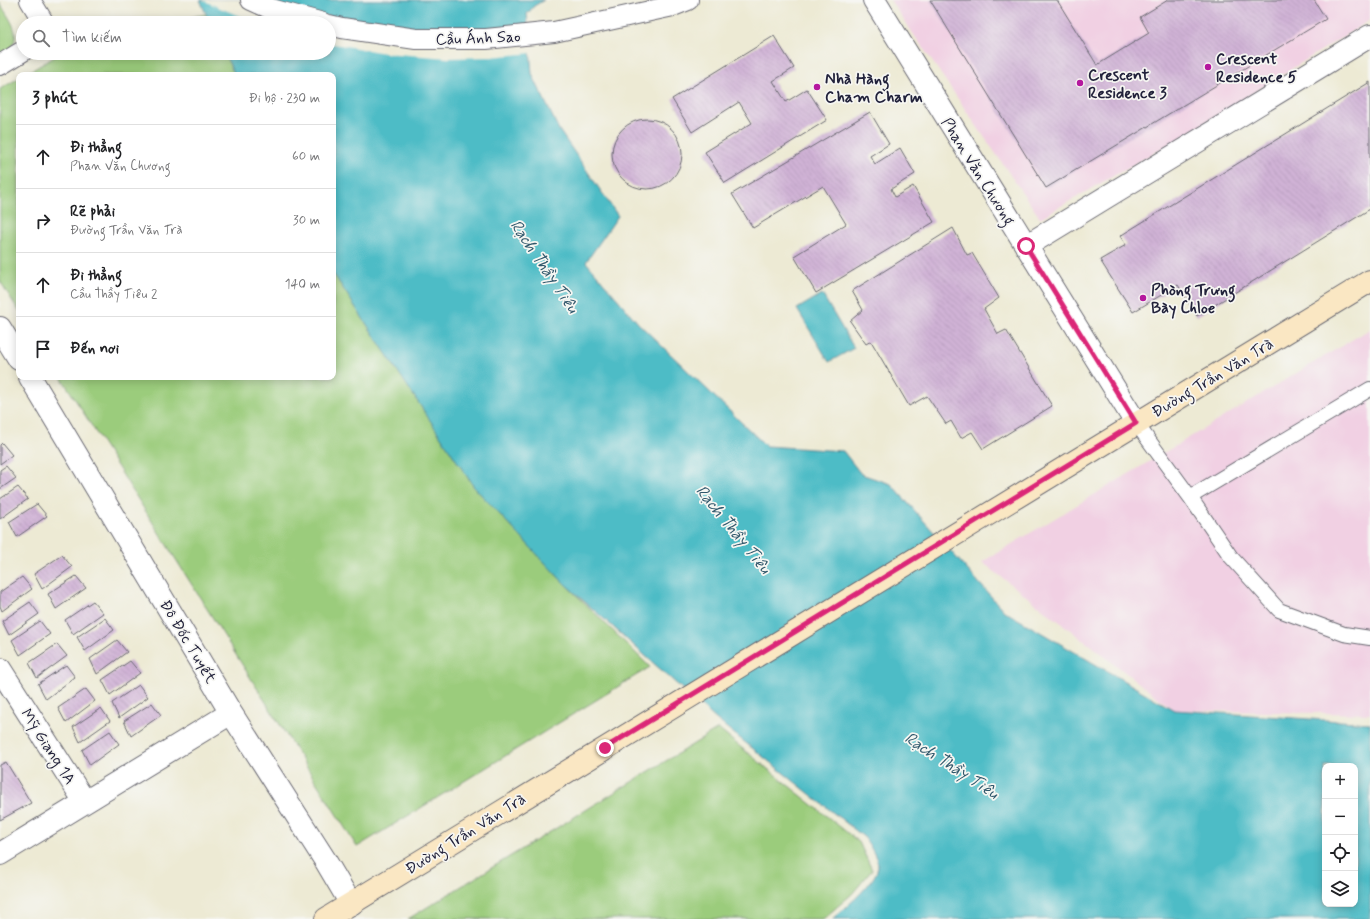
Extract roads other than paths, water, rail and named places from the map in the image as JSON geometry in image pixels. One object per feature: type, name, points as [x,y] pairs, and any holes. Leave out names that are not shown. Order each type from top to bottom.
[{"type":"main road","name":"Đường Trần Văn Trà","points":[[326,919],[1370,281]]},
{"type":"street","points":[[30,0],[40,16]]},
{"type":"street","points":[[251,0],[272,9],[298,16]]},
{"type":"street","name":"Cầu Ánh Sao","points":[[336,27],[416,39],[486,39],[554,32],[627,17],[673,6],[688,0]]},
{"type":"street","name":"Phan Văn Chương","points":[[874,0],[1136,423]]},
{"type":"street","points":[[1026,246],[1370,36]]},
{"type":"street","points":[[0,65],[16,55]]},
{"type":"street","points":[[0,328],[16,354]]},
{"type":"street","name":"Đô Đốc Tuyết","points":[[32,380],[232,713],[351,904]]},
{"type":"street","name":"Mỹ Giang 1A","points":[[0,669],[85,802]]},
{"type":"street","points":[[0,854],[232,713]]},
{"type":"lane","points":[[1190,497],[1370,389]]},
{"type":"lane","points":[[1136,423],[1231,556],[1279,610],[1344,634],[1370,638]]},
{"type":"water","name":"Rạch Thầy Tiêu","points":[[200,0],[544,0],[534,6],[527,14],[532,74],[559,130],[618,216],[586,262],[638,323],[766,446],[843,451],[861,474],[891,484],[1004,611],[1174,710],[1370,723],[1370,919],[832,919],[859,895],[872,880],[876,872],[878,866],[877,859],[865,838],[717,720],[565,584],[474,487],[336,278],[336,72],[234,72],[228,60],[336,60],[336,16],[207,16]]},
{"type":"water","points":[[822,294],[854,348],[829,362],[797,309]]},
{"type":"place","name":"Crescent Residence 5","points":[[1208,67]]},
{"type":"place","name":"Crescent Residence 3","points":[[1080,83]]},
{"type":"place","name":"Nhà Hàng Cham Charm","points":[[817,87]]},
{"type":"place","name":"Phòng Trưng Bày Chloe","points":[[1143,298]]}]
